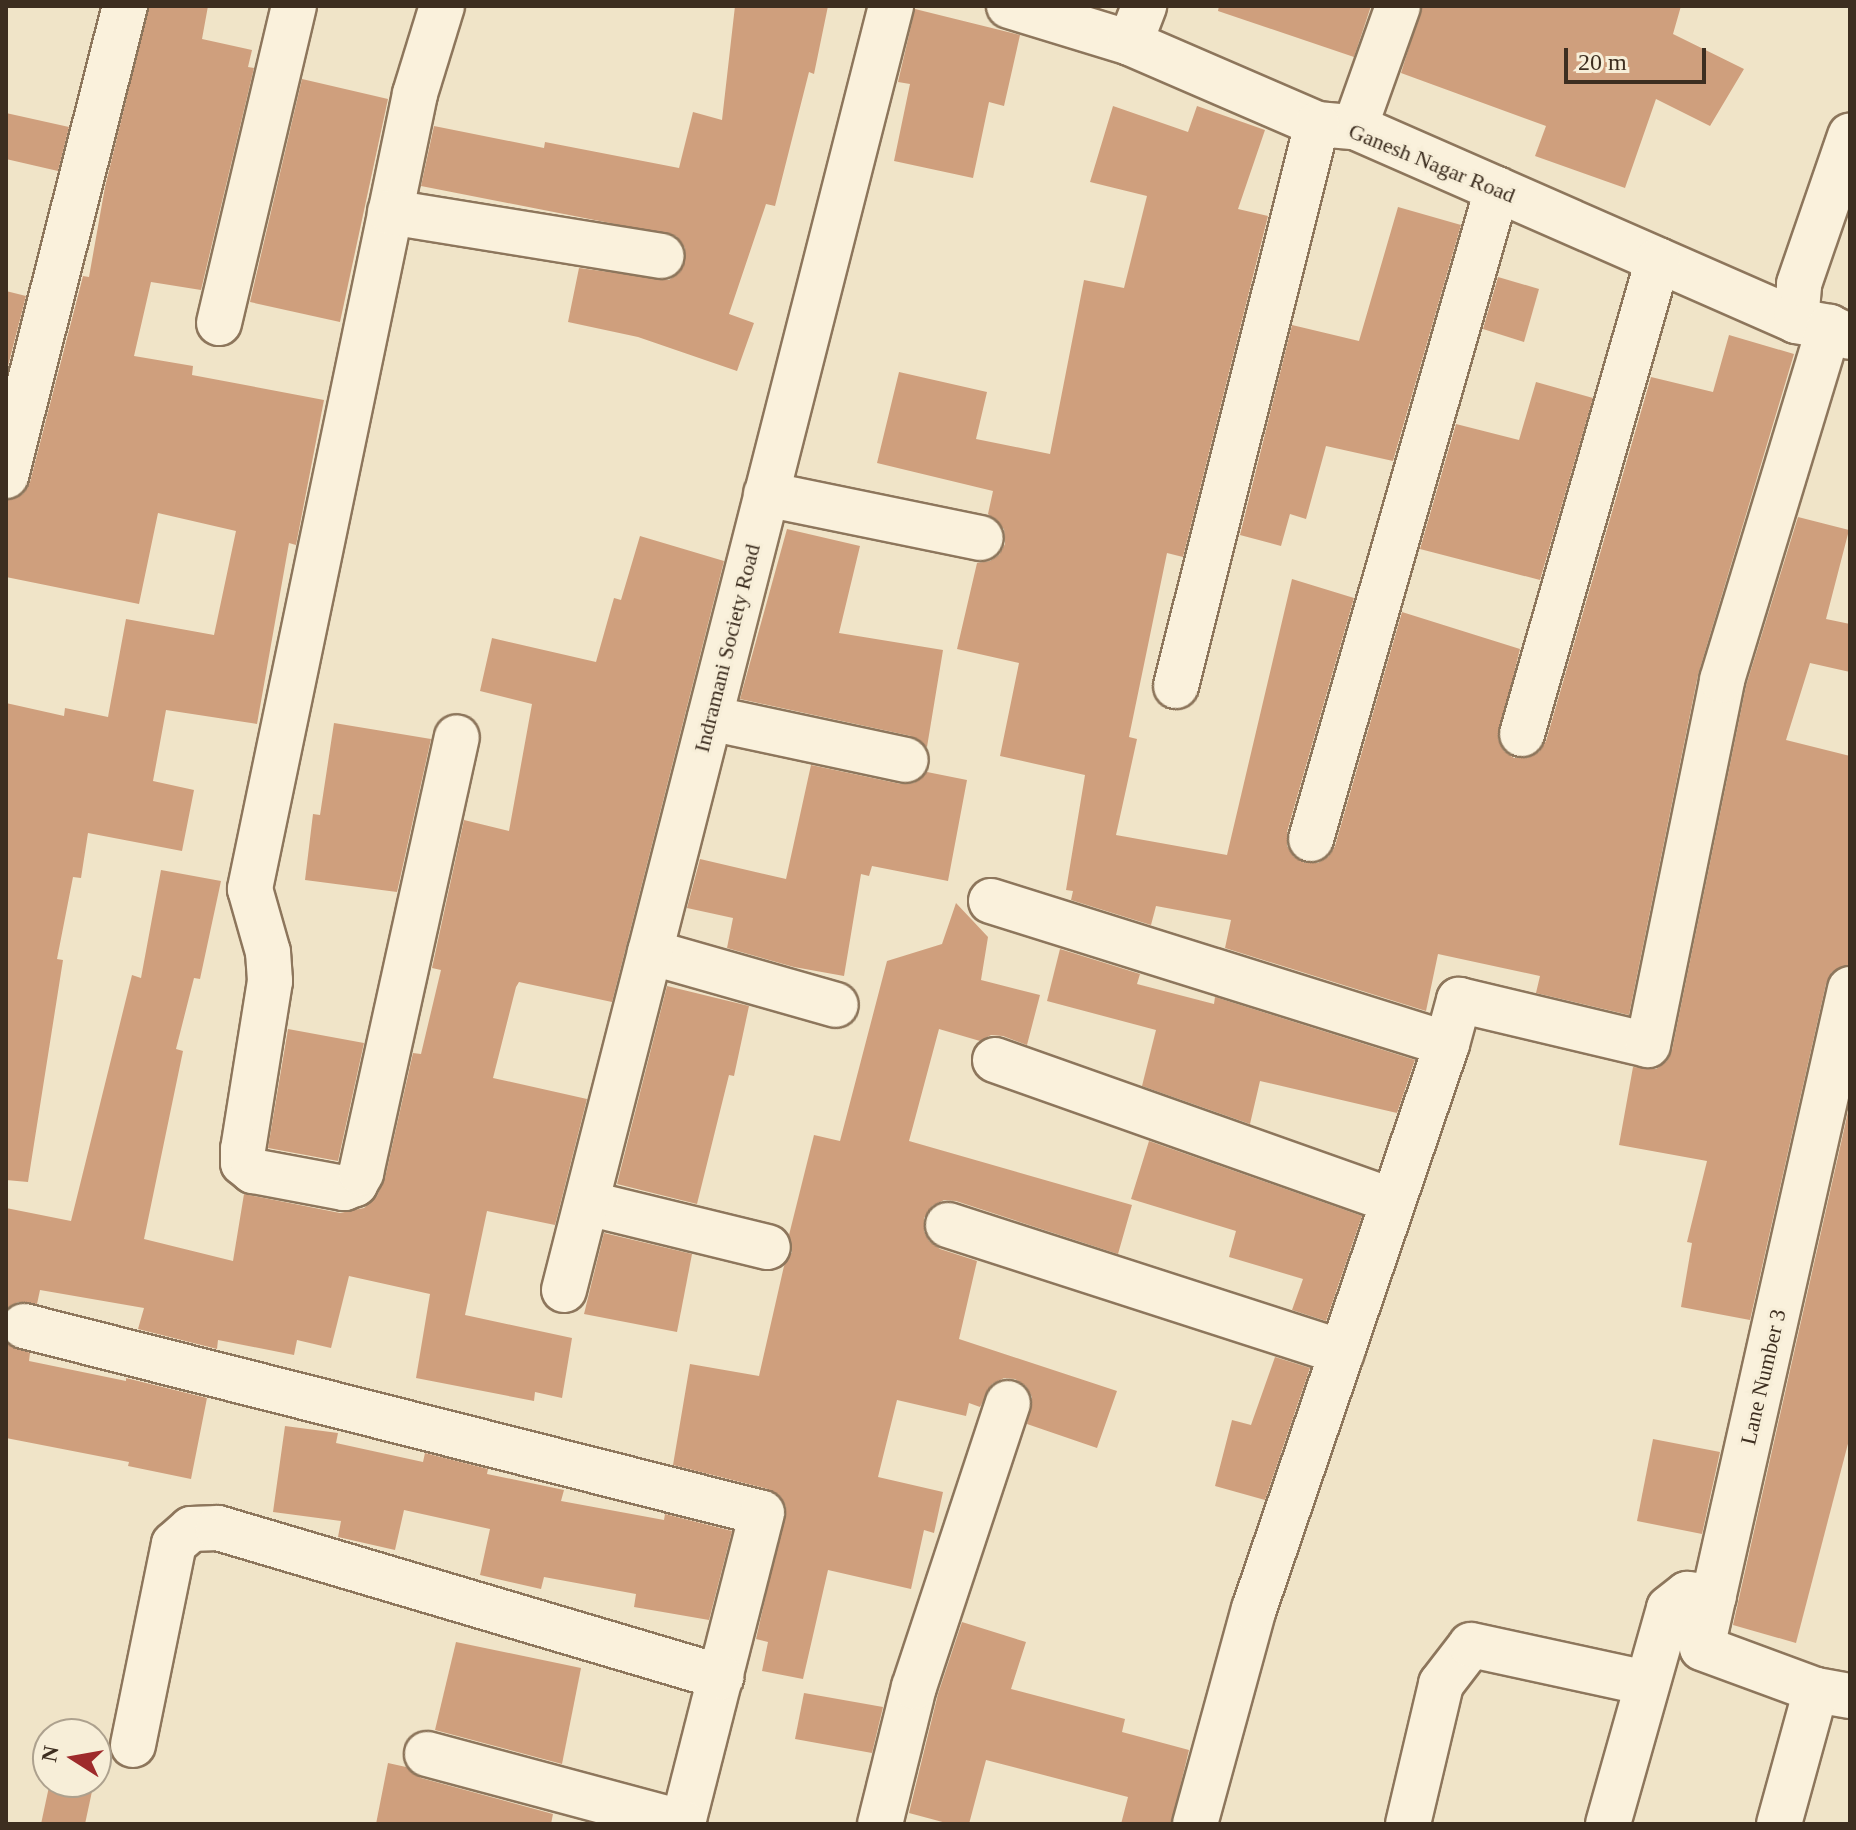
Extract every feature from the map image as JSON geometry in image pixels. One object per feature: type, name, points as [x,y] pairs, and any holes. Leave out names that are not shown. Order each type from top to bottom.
[{"type":"street","points":[[6,476],[125,6]]},
{"type":"street","points":[[219,323],[294,6]]},
{"type":"street","points":[[442,6],[415,94],[250,889],[268,952],[270,981],[243,1149],[243,1163],[253,1171],[344,1188],[355,1184],[361,1173],[457,737]]},
{"type":"street","name":"Indramani Society Road","points":[[564,1290],[891,6]]},
{"type":"street","name":"Ganesh Nagar Road","points":[[1009,6],[1137,24],[1336,125],[1497,189],[1658,260],[1825,328]]},
{"type":"street","points":[[1176,686],[1336,125],[1398,6]]},
{"type":"street","points":[[1195,1824],[1254,1609],[1447,1044],[1459,1000],[1648,1045],[1722,680],[1825,328],[1799,284],[1850,136]]},
{"type":"street","points":[[1311,839],[1497,189]]},
{"type":"street","points":[[390,212],[661,256]]},
{"type":"street","points":[[1522,734],[1658,260]]},
{"type":"street","points":[[766,494],[981,538]]},
{"type":"street","points":[[710,718],[906,760]]},
{"type":"street","points":[[991,901],[1447,1044]]},
{"type":"street","points":[[650,952],[836,1005]]},
{"type":"street","name":"Lane Number 3","points":[[1833,1693],[1702,1648],[1850,989]]},
{"type":"street","points":[[995,1060],[1393,1201]]},
{"type":"street","points":[[587,1203],[768,1247]]},
{"type":"street","points":[[948,1225],[1342,1352]]},
{"type":"street","points":[[24,1326],[762,1513],[684,1824],[427,1754]]},
{"type":"street","points":[[880,1824],[914,1687],[1008,1403]]},
{"type":"street","points":[[133,1745],[174,1544],[191,1529],[218,1528],[721,1677]]},
{"type":"street","points":[[1608,1824],[1669,1608],[1687,1594],[1714,1597]]},
{"type":"street","points":[[1408,1824],[1441,1684],[1471,1645],[1647,1683]]},
{"type":"street","points":[[1779,1824],[1833,1693]]},
{"type":"building","points":[[149,6],[208,6],[202,39],[252,50],[248,67],[254,68],[201,290],[151,282],[134,356],[193,366],[192,375],[324,400],[296,545],[289,543],[257,724],[166,710],[153,781],[194,790],[182,851],[88,833],[81,878],[73,877],[57,959],[63,960],[28,1182],[6,1180],[6,703],[64,716],[65,708],[108,717],[126,619],[214,635],[236,531],[158,513],[139,604],[6,577],[6,500],[23,494],[30,482],[83,276],[89,277],[105,187]]},
{"type":"building","points":[[735,6],[828,6],[814,74],[809,72],[775,206],[766,204],[729,314],[754,323],[737,371],[638,337],[568,322],[579,268],[669,280],[680,272],[685,261],[685,248],[676,236],[421,186],[434,126],[544,148],[545,142],[679,168],[693,112],[722,120]]},
{"type":"building","points":[[1219,6],[1371,6],[1354,57],[1218,11]]},
{"type":"building","points":[[1422,6],[1681,6],[1673,34],[1744,69],[1710,126],[1656,99],[1625,188],[1535,156],[1546,126],[1401,73]]},
{"type":"building","points":[[915,9],[1020,35],[1004,106],[989,102],[973,178],[894,161],[910,84],[898,82]]},
{"type":"building","points":[[302,79],[388,99],[340,322],[250,302]]},
{"type":"building","points":[[1113,106],[1188,132],[1197,106],[1265,130],[1238,209],[1268,216],[1183,557],[1167,553],[1129,737],[1137,739],[1116,835],[1227,855],[1292,579],[1354,598],[1287,832],[1287,846],[1294,857],[1305,863],[1318,863],[1329,856],[1335,846],[1402,612],[1520,649],[1498,739],[1504,751],[1514,758],[1527,758],[1539,752],[1546,741],[1651,377],[1713,392],[1729,335],[1794,354],[1698,675],[1629,1015],[1536,993],[1540,976],[1438,954],[1426,1011],[1225,948],[1231,920],[1156,906],[1151,925],[1071,900],[1073,891],[1066,890],[1085,775],[1000,756],[1019,663],[957,649],[977,563],[990,561],[999,555],[1005,544],[1004,529],[988,514],[993,491],[877,463],[899,372],[987,392],[976,439],[1050,454],[1084,280],[1124,288],[1147,196],[1090,182]]},
{"type":"building","points":[[6,113],[69,127],[58,171],[6,159]]},
{"type":"building","points":[[1398,207],[1461,225],[1393,461],[1326,446],[1306,519],[1290,514],[1281,546],[1240,535],[1292,325],[1359,341]]},
{"type":"building","points":[[1498,277],[1539,289],[1524,342],[1483,329]]},
{"type":"building","points":[[6,291],[26,296],[6,374]]},
{"type":"building","points":[[1536,382],[1593,398],[1540,580],[1420,549],[1456,424],[1519,440]]},
{"type":"building","points":[[1798,517],[1849,530],[1826,619],[1850,624],[1850,672],[1810,663],[1786,740],[1850,756],[1850,965],[1832,972],[1826,984],[1750,1320],[1681,1307],[1692,1243],[1687,1242],[1707,1161],[1619,1145],[1633,1067],[1656,1069],[1667,1061],[1672,1050],[1746,686]]},
{"type":"building","points":[[787,529],[860,546],[839,633],[943,650],[927,747],[911,736],[740,699]]},
{"type":"building","points":[[640,536],[724,561],[612,1002],[519,982],[516,987],[493,1078],[587,1099],[555,1225],[487,1211],[465,1315],[572,1338],[562,1398],[535,1392],[534,1401],[416,1378],[430,1294],[349,1276],[331,1348],[297,1340],[294,1355],[218,1340],[217,1349],[138,1329],[144,1308],[40,1290],[37,1304],[18,1302],[6,1309],[6,1208],[71,1221],[132,975],[141,978],[161,870],[221,881],[200,979],[194,978],[176,1049],[183,1051],[144,1239],[233,1261],[244,1194],[340,1213],[364,1208],[377,1196],[385,1178],[413,1053],[421,1054],[441,970],[432,968],[464,820],[509,831],[532,704],[480,691],[492,638],[596,662],[614,598],[621,600]]},
{"type":"building","points":[[334,723],[431,739],[397,892],[305,880],[313,814],[320,815]]},
{"type":"building","points":[[811,765],[901,784],[914,783],[927,772],[967,780],[948,881],[872,866],[869,876],[861,874],[844,976],[794,967],[727,948],[733,918],[687,908],[700,859],[786,879]]},
{"type":"building","points":[[956,903],[988,937],[981,980],[1040,995],[1027,1045],[1003,1036],[991,1035],[980,1041],[939,1029],[909,1141],[1132,1205],[1118,1254],[956,1201],[944,1200],[932,1206],[924,1218],[924,1231],[929,1241],[940,1249],[977,1261],[959,1339],[1117,1391],[1097,1448],[1027,1424],[1032,1397],[1026,1386],[1015,1379],[1004,1378],[992,1384],[980,1407],[969,1403],[966,1416],[897,1400],[878,1477],[943,1492],[934,1533],[924,1530],[911,1589],[828,1570],[803,1679],[762,1671],[768,1642],[756,1639],[786,1507],[780,1496],[768,1489],[673,1465],[690,1364],[759,1376],[784,1266],[792,1252],[789,1235],[814,1135],[840,1141],[887,961],[942,944]]},
{"type":"building","points":[[1060,949],[1140,974],[1137,984],[1214,1004],[1215,997],[1415,1060],[1397,1113],[1260,1081],[1250,1124],[1142,1086],[1156,1030],[1047,1001]]},
{"type":"building","points":[[667,986],[749,1006],[734,1076],[729,1075],[697,1204],[617,1184]]},
{"type":"building","points":[[288,1029],[364,1043],[338,1161],[268,1148]]},
{"type":"building","points":[[1850,1103],[1850,1436],[1796,1643],[1733,1625]]},
{"type":"building","points":[[1149,1141],[1362,1216],[1326,1321],[1292,1310],[1303,1279],[1229,1257],[1236,1231],[1131,1199]]},
{"type":"building","points":[[604,1233],[692,1254],[677,1332],[584,1314]]},
{"type":"building","points":[[6,1343],[30,1353],[29,1361],[126,1381],[126,1378],[207,1398],[191,1479],[128,1466],[129,1462],[6,1438]]},
{"type":"building","points":[[1275,1357],[1310,1368],[1265,1500],[1215,1486],[1232,1420],[1251,1425]]},
{"type":"building","points":[[285,1426],[338,1433],[336,1443],[423,1462],[425,1453],[488,1469],[487,1474],[564,1490],[561,1501],[664,1520],[665,1514],[732,1531],[709,1620],[634,1607],[636,1594],[544,1577],[541,1589],[480,1575],[490,1529],[404,1510],[395,1550],[338,1537],[341,1521],[273,1512]]},
{"type":"building","points":[[1653,1439],[1720,1452],[1702,1534],[1637,1521]]},
{"type":"building","points":[[962,1622],[1026,1642],[1011,1689],[1125,1719],[1122,1732],[1189,1750],[1171,1824],[1121,1824],[1128,1797],[986,1760],[969,1824],[950,1824],[909,1813],[938,1694]]},
{"type":"building","points":[[456,1642],[581,1668],[562,1764],[435,1730]]},
{"type":"building","points":[[804,1693],[883,1707],[872,1753],[795,1739]]},
{"type":"building","points":[[388,1763],[406,1767],[421,1778],[553,1814],[551,1824],[376,1824]]},
{"type":"building","points":[[47,1798],[91,1798],[85,1824],[41,1824]]}]
